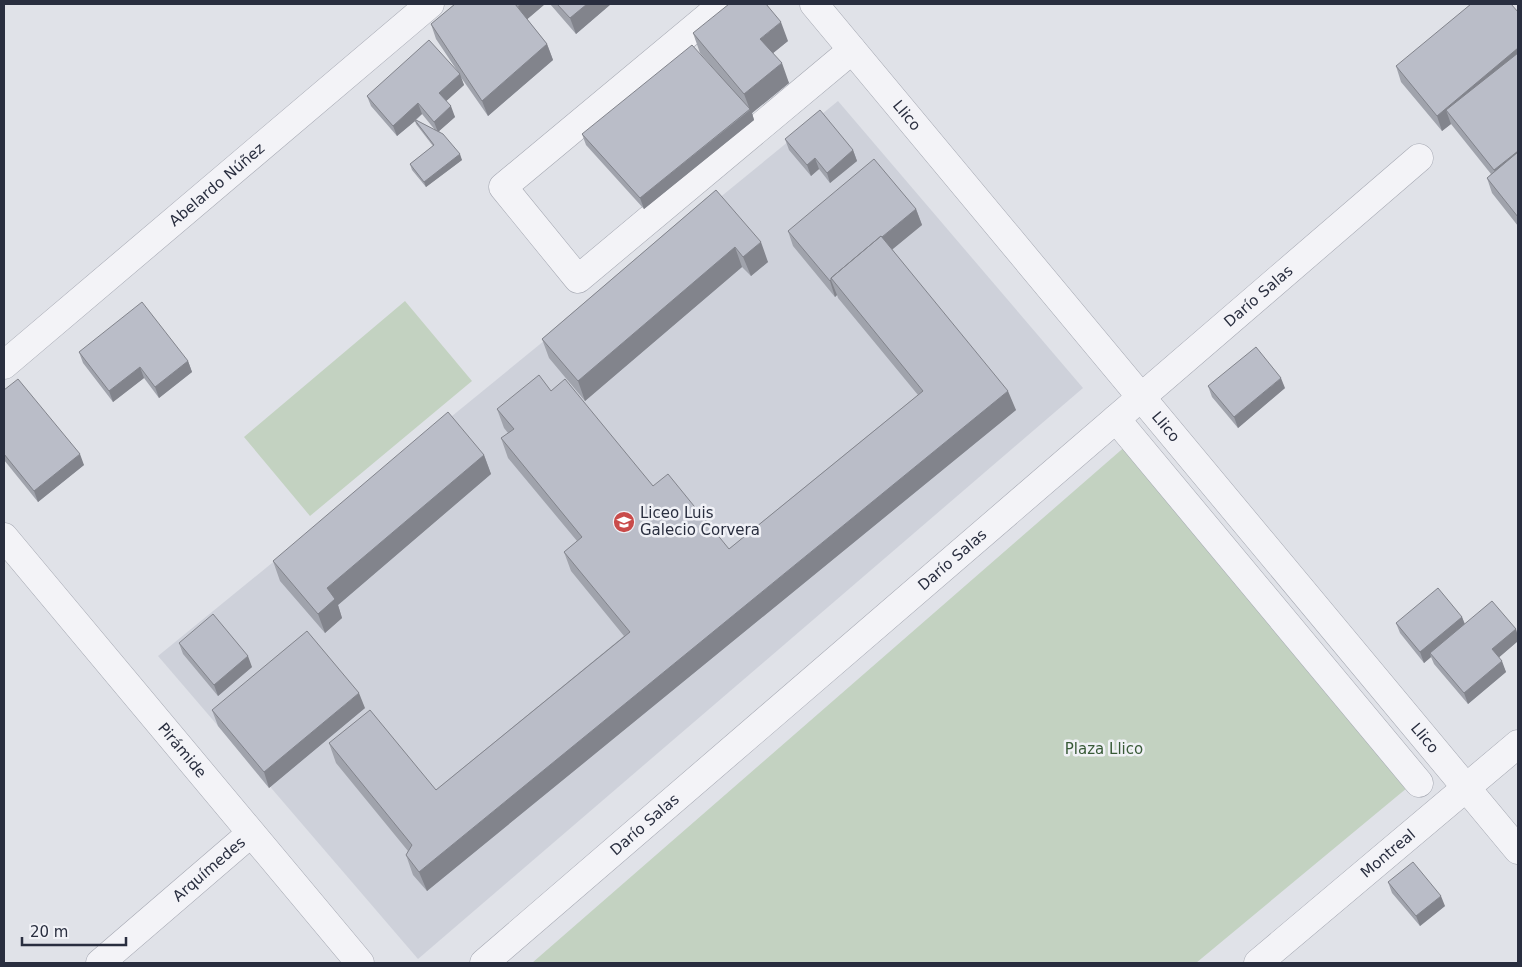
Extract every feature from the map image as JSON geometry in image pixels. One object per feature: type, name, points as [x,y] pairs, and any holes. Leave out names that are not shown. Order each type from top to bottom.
[{"type":"street","name":"Abelardo Núñez","points":[[4,365],[430,4]]},
{"type":"street","points":[[723,4],[503,187],[578,279],[852,50]]},
{"type":"street","name":"Llico","points":[[814,4],[1518,850]]},
{"type":"street","name":"Darío Salas","points":[[484,963],[1420,158]]},
{"type":"street","points":[[1116,419],[1419,783]]},
{"type":"street","name":"Pirámide","points":[[4,537],[250,834],[360,963]]},
{"type":"street","name":"Montreal","points":[[1258,963],[1518,744]]},
{"type":"street","name":"Arquímedes","points":[[100,963],[250,834]]},
{"type":"shaded area","name":"Liceo Luis Galecio Corvera","points":[[838,101],[1083,388],[418,959],[158,656]]},
{"type":"green space","points":[[405,301],[472,381],[310,516],[244,437]]},
{"type":"green space","name":"Plaza Llico","points":[[1128,444],[1413,783],[1196,963],[532,963]]},
{"type":"building","points":[[455,4],[515,4],[547,44],[482,101],[431,24]]},
{"type":"building","points":[[557,4],[587,4],[570,18]]},
{"type":"building","points":[[729,4],[766,4],[781,22],[760,39],[782,63],[744,94],[693,33]]},
{"type":"building","points":[[1471,4],[1511,4],[1518,12],[1518,48],[1437,116],[1396,66]]},
{"type":"building","points":[[429,40],[460,74],[439,93],[451,106],[434,122],[418,103],[393,126],[367,96]]},
{"type":"building","points":[[692,45],[750,109],[640,198],[582,134]]},
{"type":"building","points":[[1518,53],[1518,151],[1494,170],[1446,110]]},
{"type":"building","points":[[820,110],[853,150],[827,173],[815,158],[807,165],[785,139]]},
{"type":"building","points":[[414,119],[443,134],[460,154],[424,182],[410,164],[434,145]]},
{"type":"building","points":[[1518,152],[1518,217],[1487,178]]},
{"type":"building","points":[[874,159],[916,209],[881,236],[831,278],[830,281],[788,231]]},
{"type":"building","points":[[716,190],[761,242],[743,257],[735,247],[578,381],[542,339]]},
{"type":"building","points":[[881,236],[1008,391],[419,872],[406,855],[412,845],[329,743],[370,710],[436,790],[630,632],[564,552],[582,537],[501,438],[514,429],[497,409],[539,375],[551,391],[565,379],[653,486],[668,474],[729,549],[923,391],[831,278]]},
{"type":"building","points":[[142,302],[188,361],[155,387],[140,367],[109,391],[79,352]]},
{"type":"building","points":[[1256,347],[1281,378],[1234,417],[1208,386]]},
{"type":"building","points":[[18,379],[80,454],[34,491],[4,454],[4,390]]},
{"type":"building","points":[[448,412],[484,455],[327,588],[335,599],[318,614],[273,561]]},
{"type":"building","points":[[1438,588],[1462,617],[1420,652],[1396,623]]},
{"type":"building","points":[[1492,601],[1516,629],[1492,649],[1502,661],[1464,693],[1430,653]]},
{"type":"building","points":[[213,614],[248,656],[214,685],[179,643]]},
{"type":"building","points":[[307,631],[359,693],[264,772],[212,710]]},
{"type":"building","points":[[1413,862],[1441,896],[1416,916],[1388,882]]},
{"type":"place","name":"Liceo Luis Galecio Corvera","points":[[624,522]]}]
